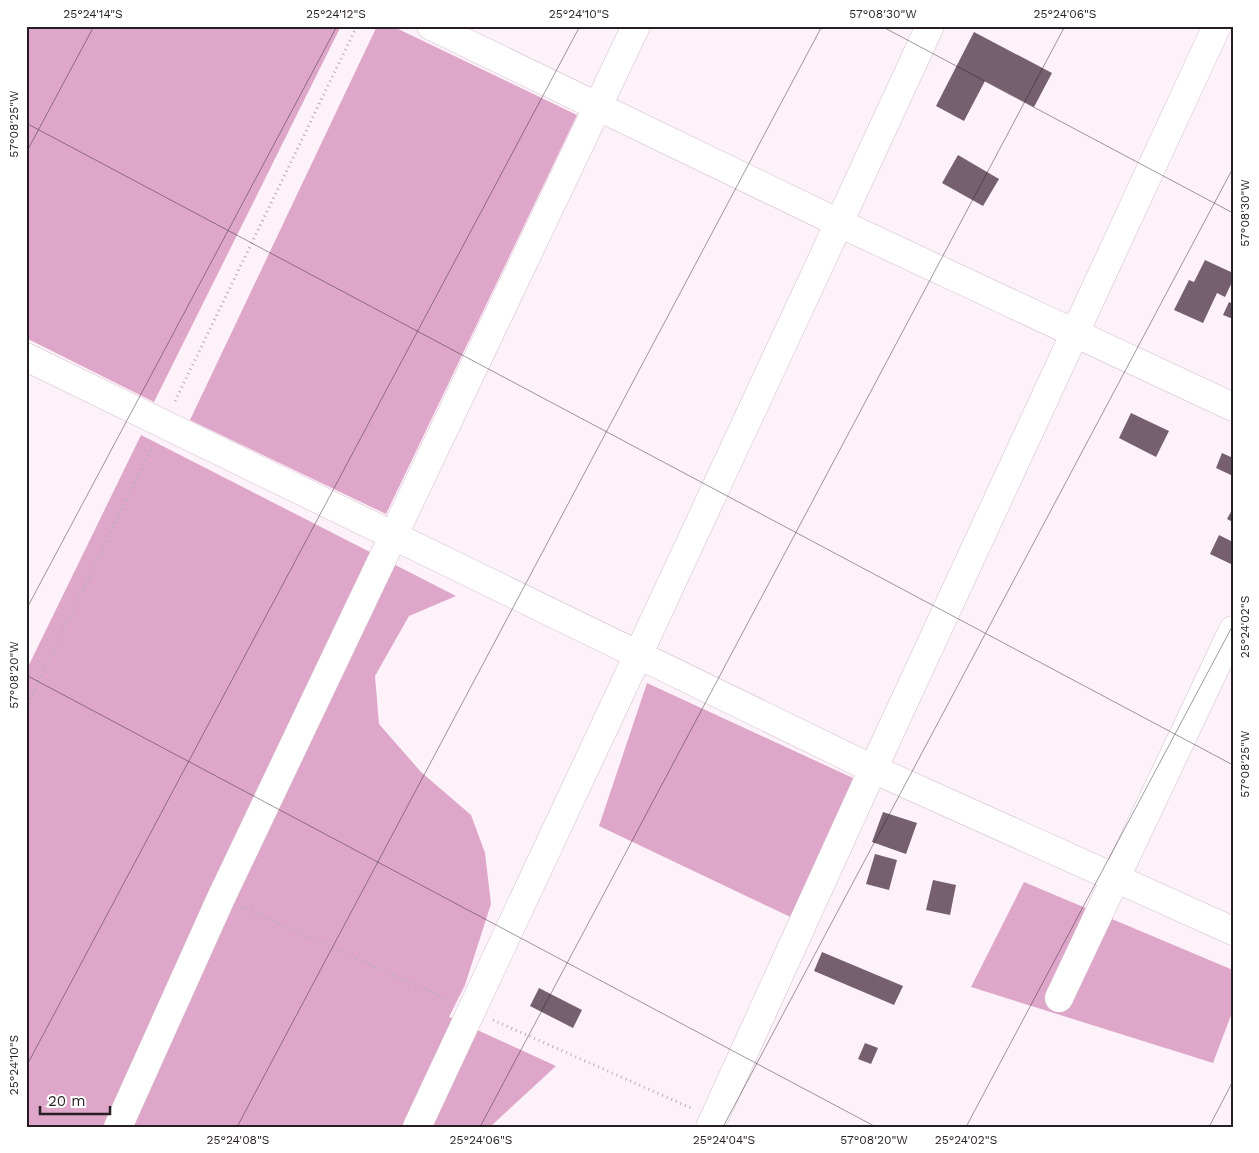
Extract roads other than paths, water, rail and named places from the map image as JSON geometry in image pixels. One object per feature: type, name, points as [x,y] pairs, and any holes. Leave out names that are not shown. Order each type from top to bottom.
[{"type":"street","points":[[431,26],[839,223],[1233,407]]},
{"type":"street","points":[[118,1127],[226,889],[636,26]]},
{"type":"street","points":[[417,1127],[930,26]]},
{"type":"street","points":[[710,1127],[873,769],[1217,26]]},
{"type":"street","points":[[26,357],[873,769],[1233,931]]},
{"type":"street","points":[[1059,998],[1233,630]]}]
